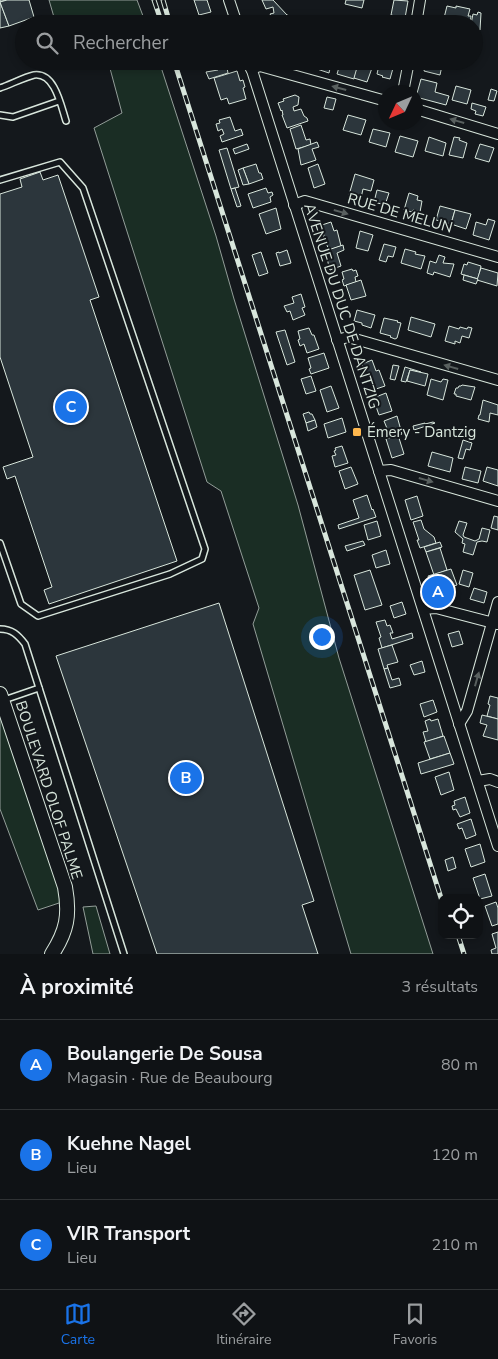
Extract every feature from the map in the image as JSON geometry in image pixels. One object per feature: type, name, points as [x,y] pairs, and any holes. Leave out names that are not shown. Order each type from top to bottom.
[{"type":"street","points":[[229,0],[234,15]]},
{"type":"street","points":[[418,15],[420,0]]},
{"type":"street","name":"AVENUE DU DUC DE DANTZIG","points":[[252,70],[498,846]]},
{"type":"street","points":[[274,70],[378,99]]},
{"type":"street","points":[[404,85],[407,70]]},
{"type":"street","points":[[423,111],[498,134]]},
{"type":"street","name":"RUE DE MELUN","points":[[294,205],[305,201],[498,257]]},
{"type":"street","points":[[337,340],[348,337],[498,380]]},
{"type":"street","points":[[379,471],[391,470],[498,501]]},
{"type":"street","points":[[459,724],[468,711],[495,624],[498,602]]},
{"type":"street","points":[[423,609],[436,608],[495,624]]},
{"type":"street","name":"BOULEVARD OLOF PALME","points":[[1,697],[68,901],[68,916],[61,940],[52,954]]},
{"type":"street","points":[[478,781],[490,779],[498,782]]},
{"type":"lane","points":[[0,88],[35,75],[48,79],[55,87],[66,120]]},
{"type":"lane","points":[[0,115],[13,117],[59,101]]},
{"type":"lane","points":[[0,180],[60,162],[83,188],[205,548],[202,559],[170,574],[38,616],[21,604],[0,543]]},
{"type":"lane","points":[[0,628],[8,629],[17,634],[25,644],[124,954]]},
{"type":"lane","points":[[1,697],[39,688]]},
{"type":"green space","points":[[49,0],[137,0],[143,15],[53,15]]},
{"type":"green space","points":[[110,70],[162,70],[216,236],[298,505],[339,658],[433,954],[351,954],[253,624],[259,608],[221,491],[207,482],[94,128],[122,113]]},
{"type":"green space","points":[[0,713],[62,902],[38,910],[0,809]]},
{"type":"green space","points":[[96,906],[110,954],[93,954],[83,907]]},
{"type":"building","points":[[7,0],[29,0],[33,15],[15,15],[15,24],[9,26],[0,2]]},
{"type":"building","points":[[194,0],[207,0],[211,12],[199,15]]},
{"type":"building","points":[[262,0],[273,0],[287,15],[270,15],[274,13],[273,7],[266,9]]},
{"type":"building","points":[[346,0],[364,0],[362,8],[345,4]]},
{"type":"building","points":[[394,0],[408,1],[406,15],[391,15]]},
{"type":"building","points":[[0,2],[9,26],[0,28]]},
{"type":"building","points":[[447,6],[470,9],[468,15],[445,15]]},
{"type":"building","points":[[227,70],[228,73],[209,79],[206,72]]},
{"type":"building","points":[[338,70],[357,70],[354,79],[337,74]]},
{"type":"building","points":[[356,70],[371,70],[367,82],[354,78]]},
{"type":"building","points":[[378,70],[392,70],[390,79],[377,74]]},
{"type":"building","points":[[424,70],[441,70],[440,75]]},
{"type":"building","points":[[237,71],[240,81],[243,80],[246,99],[229,104],[227,98],[221,100],[214,78]]},
{"type":"building","points":[[421,79],[437,83],[435,92],[449,96],[446,105],[423,99],[423,85],[419,85]]},
{"type":"building","points":[[456,86],[471,90],[467,104],[452,100]]},
{"type":"building","points":[[491,89],[497,91],[494,101],[488,100]]},
{"type":"building","points":[[295,95],[299,97],[298,105],[293,107],[294,111],[301,109],[308,121],[287,128],[278,103]]},
{"type":"building","points":[[327,97],[336,99],[333,110],[324,108]]},
{"type":"building","points":[[472,103],[486,107],[483,116],[475,114],[476,111],[471,109]]},
{"type":"building","points":[[348,115],[366,120],[361,135],[343,130]]},
{"type":"building","points":[[230,117],[235,131],[241,129],[243,135],[222,142],[220,136],[224,134],[222,129],[218,131],[216,124],[220,123],[219,120]]},
{"type":"building","points":[[301,125],[306,140],[310,139],[311,145],[296,149],[290,129]]},
{"type":"building","points":[[373,129],[390,133],[386,147],[369,142]]},
{"type":"building","points":[[400,136],[418,141],[413,157],[395,152]]},
{"type":"building","points":[[429,137],[446,143],[443,156],[425,151]]},
{"type":"building","points":[[454,137],[460,138],[459,140],[467,143],[463,158],[449,155]]},
{"type":"building","points":[[317,142],[319,147],[312,149],[316,160],[301,165],[298,149]]},
{"type":"building","points":[[247,144],[249,149],[235,154],[233,149]]},
{"type":"building","points":[[480,144],[494,148],[489,162],[475,158]]},
{"type":"building","points":[[227,148],[239,187],[231,189],[219,150]]},
{"type":"building","points":[[256,164],[263,179],[249,184],[243,168]]},
{"type":"building","points":[[318,164],[325,184],[314,188],[308,168]]},
{"type":"building","points":[[243,168],[249,184],[243,185],[238,170]]},
{"type":"building","points":[[40,172],[43,180],[58,175],[99,297],[90,300],[177,561],[49,604],[44,590],[52,587],[15,476],[7,479],[3,467],[33,457],[0,357],[0,194],[22,187],[20,179]]},
{"type":"building","points":[[355,174],[374,180],[371,191],[363,189],[361,198],[349,195]]},
{"type":"building","points":[[235,188],[241,206],[237,207],[231,189]]},
{"type":"building","points":[[266,188],[268,193],[272,192],[271,202],[253,208],[248,194]]},
{"type":"building","points":[[377,190],[389,193],[385,205],[374,202]]},
{"type":"building","points":[[409,193],[418,196],[417,200],[422,201],[420,212],[404,210]]},
{"type":"building","points":[[440,206],[455,210],[451,224],[436,220]]},
{"type":"building","points":[[276,208],[281,229],[266,234],[259,214]]},
{"type":"building","points":[[455,210],[471,214],[466,229],[451,224]]},
{"type":"building","points":[[488,219],[495,221],[489,240],[473,235],[476,222],[486,225]]},
{"type":"building","points":[[331,222],[334,231],[337,230],[341,246],[329,250],[323,236],[324,230],[322,225]]},
{"type":"building","points":[[360,231],[373,235],[368,251],[356,248]]},
{"type":"building","points":[[384,244],[396,247],[393,257],[388,256],[386,262],[379,260]]},
{"type":"building","points":[[343,245],[344,250],[337,253],[341,266],[330,270],[325,251]]},
{"type":"building","points":[[405,249],[425,256],[421,269],[401,263]]},
{"type":"building","points":[[287,250],[291,263],[280,266],[276,253]]},
{"type":"building","points":[[261,252],[268,273],[259,276],[252,255]]},
{"type":"building","points":[[439,255],[445,257],[443,263],[454,264],[450,277],[434,272],[433,275],[427,273],[430,261],[436,263]]},
{"type":"building","points":[[468,262],[481,266],[478,279],[461,274],[464,264],[467,265]]},
{"type":"building","points":[[481,268],[498,273],[497,286],[477,280]]},
{"type":"building","points":[[352,269],[353,271],[356,270],[358,276],[355,277],[356,282],[344,286],[342,272]]},
{"type":"building","points":[[464,275],[478,279],[476,284],[463,280]]},
{"type":"building","points":[[361,280],[366,296],[351,300],[346,285]]},
{"type":"building","points":[[301,294],[305,307],[302,308],[305,315],[293,320],[290,311],[287,312],[284,306],[294,303],[292,297]]},
{"type":"building","points":[[357,310],[375,315],[371,328],[354,321]]},
{"type":"building","points":[[411,317],[435,324],[431,337],[408,330]]},
{"type":"building","points":[[384,318],[401,323],[397,338],[395,339],[380,333]]},
{"type":"building","points":[[449,326],[459,329],[460,327],[472,328],[469,338],[462,336],[460,343],[455,341],[455,344],[445,341]]},
{"type":"building","points":[[309,328],[312,335],[314,335],[319,349],[307,353],[304,344],[300,346],[298,331]]},
{"type":"building","points":[[285,330],[295,362],[287,365],[276,332]]},
{"type":"building","points":[[324,353],[329,368],[311,374],[308,358]]},
{"type":"building","points":[[372,360],[376,371],[379,370],[385,386],[373,390],[368,374],[365,375],[362,364]]},
{"type":"building","points":[[393,365],[399,366],[395,380],[390,379]]},
{"type":"building","points":[[405,367],[421,373],[410,370],[406,382],[401,381]]},
{"type":"building","points":[[410,370],[428,374],[425,386],[407,381]]},
{"type":"building","points":[[311,376],[316,391],[306,394],[301,379]]},
{"type":"building","points":[[431,379],[441,382],[443,379],[448,380],[443,400],[427,395]]},
{"type":"building","points":[[462,385],[475,387],[471,400],[454,394],[456,388]]},
{"type":"building","points":[[331,386],[339,408],[327,412],[320,390]]},
{"type":"building","points":[[386,393],[392,411],[379,415],[373,398]]},
{"type":"building","points":[[483,400],[498,405],[498,415],[490,413],[489,422],[478,419]]},
{"type":"building","points":[[309,412],[315,420],[306,423],[303,414]]},
{"type":"building","points":[[397,416],[402,434],[391,438],[384,421]]},
{"type":"building","points":[[342,418],[346,432],[328,438],[324,424]]},
{"type":"building","points":[[315,420],[317,427],[308,431],[306,423]]},
{"type":"building","points":[[435,423],[414,430],[413,426]]},
{"type":"building","points":[[398,435],[404,454],[392,458],[386,439]]},
{"type":"building","points":[[463,440],[472,443],[470,450],[466,449],[463,459],[458,458]]},
{"type":"building","points":[[342,446],[348,463],[335,467],[332,456],[336,455],[335,448]]},
{"type":"building","points":[[432,452],[453,458],[450,472],[428,466]]},
{"type":"building","points":[[351,467],[358,484],[345,489],[339,471]]},
{"type":"building","points":[[465,467],[481,471],[478,483],[462,479]]},
{"type":"building","points":[[487,467],[498,470],[498,486],[483,481]]},
{"type":"building","points":[[367,495],[376,517],[339,529],[338,525],[359,518],[353,500]]},
{"type":"building","points":[[417,496],[423,516],[411,520],[405,500]]},
{"type":"building","points":[[494,516],[498,517],[498,530],[491,528]]},
{"type":"building","points":[[421,520],[424,529],[434,537],[436,543],[420,548],[413,522]]},
{"type":"building","points":[[377,521],[381,536],[368,540],[364,525]]},
{"type":"building","points":[[459,521],[467,523],[464,537],[475,541],[479,539],[482,528],[490,530],[487,542],[477,542],[473,555],[463,552],[465,544],[462,543],[463,539],[455,532]]},
{"type":"building","points":[[363,541],[365,545],[347,551],[345,546]]},
{"type":"building","points":[[440,542],[442,547],[426,552],[424,547]]},
{"type":"building","points":[[440,548],[447,570],[434,575],[426,552]]},
{"type":"building","points":[[386,550],[390,564],[376,568],[372,555]]},
{"type":"building","points":[[451,569],[457,585],[448,588],[449,592],[439,595],[434,593],[428,576]]},
{"type":"building","points":[[370,570],[382,605],[365,610],[354,575]]},
{"type":"building","points":[[463,570],[473,573],[469,587],[459,584]]},
{"type":"building","points":[[474,588],[487,592],[484,603],[470,599]]},
{"type":"building","points":[[402,602],[406,614],[394,618],[390,606]]},
{"type":"building","points":[[219,603],[314,901],[302,905],[318,954],[157,954],[56,656]]},
{"type":"building","points":[[385,620],[387,626],[390,625],[393,633],[390,633],[392,639],[412,633],[413,638],[382,648],[376,622]]},
{"type":"building","points":[[459,631],[463,644],[452,647],[448,634]]},
{"type":"building","points":[[392,645],[398,662],[387,665],[388,668],[384,669],[378,649]]},
{"type":"building","points":[[422,661],[425,672],[414,675],[410,665]]},
{"type":"building","points":[[388,668],[392,680],[399,678],[401,685],[390,688],[384,669]]},
{"type":"building","points":[[490,696],[498,698],[498,719],[487,716]]},
{"type":"building","points":[[433,700],[437,712],[424,717],[420,704]]},
{"type":"building","points":[[482,715],[498,719],[498,740],[483,736],[487,725],[480,723]]},
{"type":"building","points":[[430,719],[431,721],[438,719],[443,736],[426,742],[423,732],[428,731],[425,721]]},
{"type":"building","points":[[444,736],[450,753],[430,759],[424,742]]},
{"type":"building","points":[[450,753],[454,764],[421,774],[418,763]]},
{"type":"building","points":[[449,772],[454,790],[441,795],[435,777]]},
{"type":"building","points":[[465,797],[470,813],[460,817],[456,809],[453,810],[452,806],[455,805],[454,801]]},
{"type":"building","points":[[471,819],[476,835],[466,839],[462,828],[459,829],[457,824]]},
{"type":"building","points":[[480,844],[485,862],[471,867],[465,849]]},
{"type":"building","points":[[453,857],[456,868],[448,871],[445,860]]},
{"type":"building","points":[[485,874],[492,896],[483,898],[483,894],[478,894],[473,878]]},
{"type":"building","points":[[496,902],[498,924],[492,926],[485,906]]},
{"type":"building","points":[[498,932],[498,954],[492,954],[491,950],[496,948],[492,934]]},
{"type":"railway","points":[[154,0],[159,15]]},
{"type":"railway","points":[[163,0],[167,15]]},
{"type":"railway","points":[[177,70],[440,894]]},
{"type":"railway","points":[[459,939],[464,954]]},
{"type":"place","name":"VIR Transport","points":[[71,407]]},
{"type":"place","name":"Émery - Dantzig","points":[[357,432]]},
{"type":"place","name":"Boulangerie De Sousa","points":[[438,592]]},
{"type":"place","name":"Kuehne Nagel","points":[[186,778]]}]
